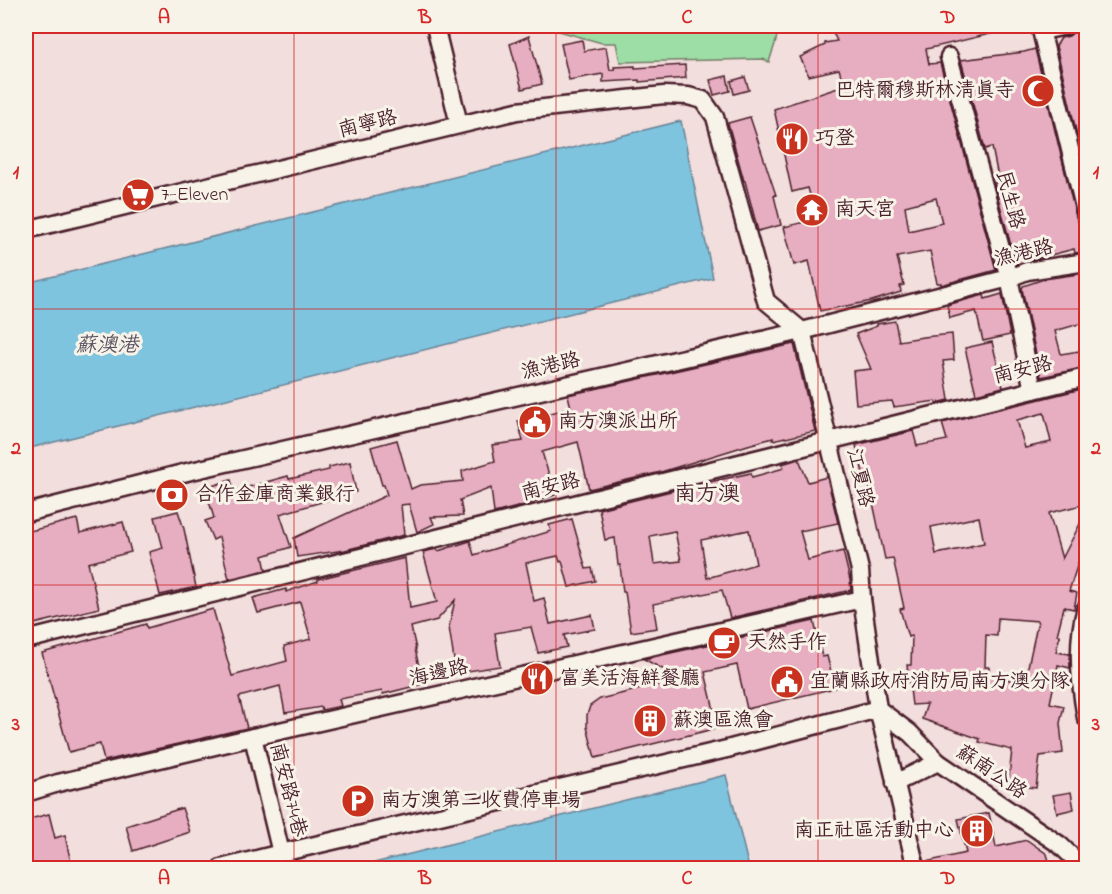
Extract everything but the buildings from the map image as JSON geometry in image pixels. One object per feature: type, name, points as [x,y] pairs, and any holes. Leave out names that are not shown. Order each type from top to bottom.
[{"type":"street","points":[[435,26],[459,124]]},
{"type":"street","points":[[1066,26],[1041,28],[1086,215]]},
{"type":"street","name":"民生路","points":[[949,57],[1009,278],[1033,390]]},
{"type":"street","name":"南寧路","points":[[26,230],[517,111],[664,95],[688,96],[703,100],[715,117],[766,301],[802,331]]},
{"type":"street","name":"漁港路","points":[[26,513],[187,472],[802,331],[1009,278],[1027,271],[1086,262]]},
{"type":"street","name":"江夏路","points":[[802,331],[860,570],[878,709],[916,868]]},
{"type":"street","name":"南安路","points":[[26,640],[1086,377]]},
{"type":"street","name":"海邊路","points":[[26,793],[58,783],[253,737],[862,599]]},
{"type":"street","points":[[1086,608],[1079,659],[1086,718]]},
{"type":"street","points":[[221,868],[727,749],[878,709]]},
{"type":"street","name":"蘇南公路","points":[[878,709],[909,733],[938,762],[1060,845],[1084,868]]},
{"type":"street","name":"南安路74巷","points":[[253,737],[281,853]]},
{"type":"street","points":[[896,783],[938,762]]},
{"type":"green space","points":[[541,26],[778,26],[769,62],[763,59],[620,62],[616,43],[602,43]]},
{"type":"water","name":"蘇澳港","points":[[681,121],[713,278],[26,449],[26,283]]},
{"type":"water","points":[[726,775],[749,868],[354,868]]},
{"type":"place","name":"巴特爾穆斯林清真寺","points":[[1038,91]]},
{"type":"place","name":"巧登","points":[[792,139]]},
{"type":"place","name":"7-Eleven","points":[[138,195]]},
{"type":"place","name":"南天宮","points":[[812,210]]},
{"type":"place","name":"南方澳派出所","points":[[535,422]]},
{"type":"place","name":"合作金庫商業銀行","points":[[172,495]]},
{"type":"place","name":"天然手作","points":[[724,643]]},
{"type":"place","name":"富美活海鮮餐廳","points":[[537,679]]},
{"type":"place","name":"宜蘭縣政府消防局南方澳分隊","points":[[787,682]]},
{"type":"place","name":"蘇澳區漁會","points":[[650,721]]},
{"type":"place","name":"南方澳第二收費停車場","points":[[358,801]]},
{"type":"place","name":"南正社區活動中心","points":[[977,831]]},
{"type":"district","name":"南方澳","points":[[707,495]]}]
